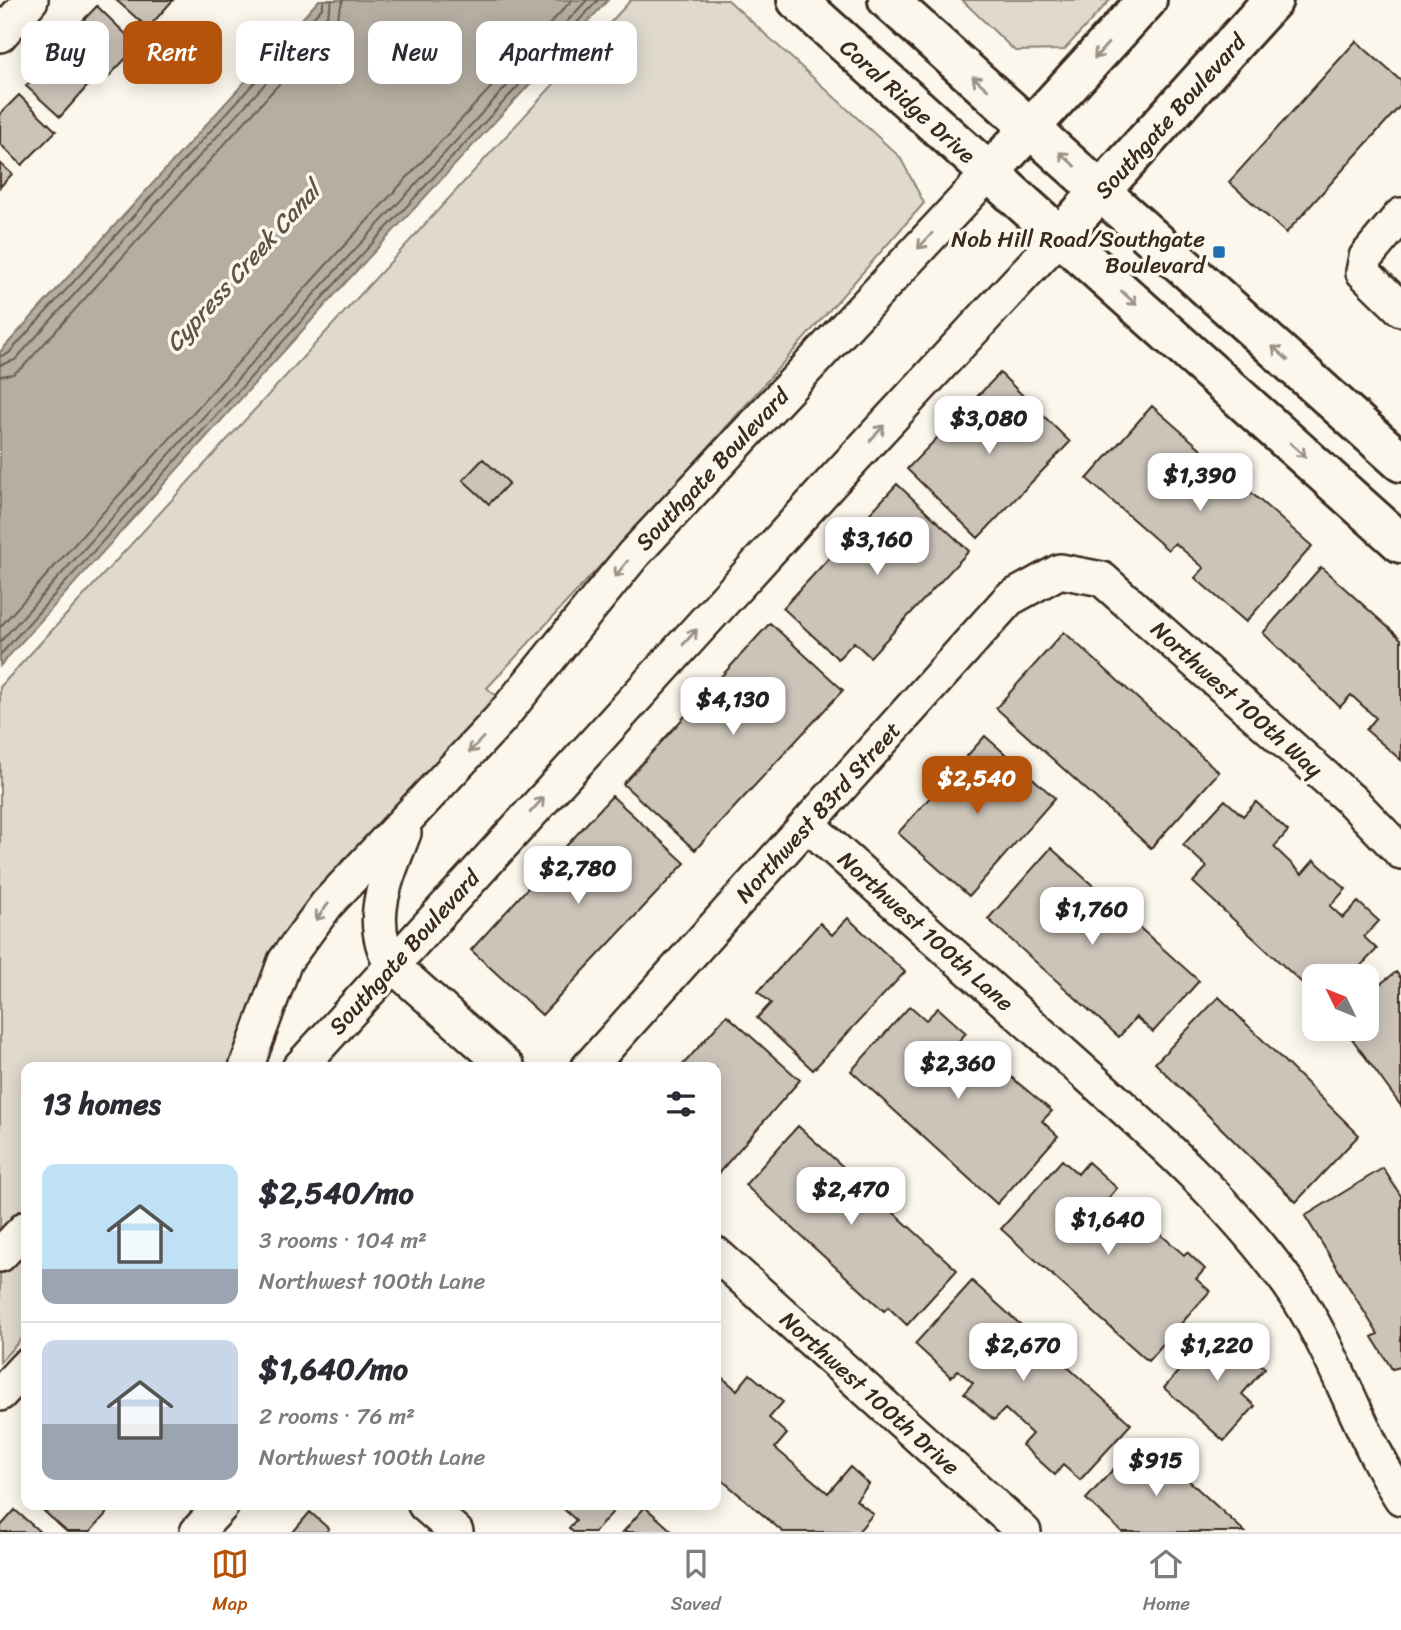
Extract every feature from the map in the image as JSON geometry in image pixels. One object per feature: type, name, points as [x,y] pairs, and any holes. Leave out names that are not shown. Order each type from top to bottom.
[{"type":"main road","name":"Coral Ridge Drive","points":[[797,0],[1401,543]]},
{"type":"main road","points":[[888,0],[1401,462]]},
{"type":"main road","name":"Southgate Boulevard","points":[[989,173],[1147,0]]},
{"type":"main road","name":"Southgate Boulevard","points":[[1059,237],[1273,0]]},
{"type":"street","points":[[0,34],[31,0]]},
{"type":"street","name":"Southgate Boulevard","points":[[248,1062],[285,961],[327,904],[500,719],[633,555],[989,173]]},
{"type":"street","points":[[1401,215],[1366,257],[1363,271],[1401,309]]},
{"type":"street","name":"Southgate Boulevard","points":[[304,1062],[1059,237]]},
{"type":"street","name":"Northwest 83rd Street","points":[[593,1062],[1009,599],[1060,571]]},
{"type":"street","name":"Northwest 100th Way","points":[[1060,571],[1102,579],[1352,802],[1401,852]]},
{"type":"street","points":[[411,814],[386,879],[378,922],[381,946],[392,965],[501,1062]]},
{"type":"street","name":"Northwest 100th Lane","points":[[807,824],[1106,1092],[1222,1203],[1289,1284],[1346,1387],[1379,1465],[1401,1498]]},
{"type":"street","points":[[0,1255],[21,1233]]},
{"type":"street","name":"Northwest 100th Drive","points":[[721,1259],[1024,1532]]},
{"type":"street","points":[[0,1394],[21,1371]]},
{"type":"street","points":[[197,1532],[217,1510]]},
{"type":"street","points":[[431,1510],[456,1532]]},
{"type":"shaded area","points":[[631,0],[728,0],[900,157],[924,203],[675,485],[487,688],[501,700],[345,874],[239,1062],[21,1062],[21,1339],[0,1362],[0,687],[554,84],[637,84],[637,21],[612,21]]},
{"type":"shaded area","points":[[962,0],[1110,0],[1064,50],[1015,51]]},
{"type":"water","name":"Cypress Creek Canal","points":[[319,0],[608,0],[588,21],[476,21],[476,84],[530,84],[347,281],[0,666],[0,352],[243,84],[354,84],[354,21],[300,21]]},
{"type":"building","points":[[116,0],[173,0],[154,21],[140,21]]},
{"type":"building","points":[[97,6],[123,31],[123,61],[109,76],[109,21],[82,21]]},
{"type":"building","points":[[1356,41],[1401,81],[1401,105],[1286,233],[1229,182]]},
{"type":"building","points":[[28,84],[89,84],[60,117],[26,86]]},
{"type":"building","points":[[19,95],[56,131],[22,165],[0,144],[0,114]]},
{"type":"building","points":[[0,163],[12,174],[0,187]]},
{"type":"building","points":[[1000,373],[1070,442],[978,538],[907,469]]},
{"type":"building","points":[[1152,406],[1312,546],[1246,622],[1195,578],[1204,568],[1175,543],[1168,550],[1087,479]]},
{"type":"building","points":[[483,459],[509,483],[489,504],[463,480]]},
{"type":"building","points":[[897,484],[969,551],[870,657],[854,642],[838,659],[783,608]]},
{"type":"building","points":[[1321,567],[1401,639],[1401,760],[1366,730],[1376,718],[1351,695],[1340,707],[1263,633]]},
{"type":"building","points":[[770,623],[843,690],[695,850],[623,784]]},
{"type":"building","points":[[1064,632],[1219,772],[1151,848],[996,708]]},
{"type":"building","points":[[985,736],[1055,798],[969,896],[898,833]]},
{"type":"building","points":[[612,796],[685,863],[542,1015],[471,950]]},
{"type":"building","points":[[1225,800],[1243,816],[1256,802],[1288,831],[1274,847],[1302,874],[1314,860],[1346,889],[1330,906],[1343,918],[1358,902],[1379,921],[1364,937],[1377,949],[1363,964],[1302,964],[1302,983],[1193,882],[1207,867],[1183,845]]},
{"type":"building","points":[[1051,848],[1199,981],[1153,1032],[1136,1017],[1119,1037],[988,919]]},
{"type":"building","points":[[848,918],[905,972],[813,1070],[757,1018],[771,1003],[758,992],[820,923],[832,935]]},
{"type":"building","points":[[1396,972],[1401,978],[1401,1106],[1354,1041],[1379,1041],[1379,985]]},
{"type":"building","points":[[1219,997],[1359,1135],[1296,1202],[1155,1063]]},
{"type":"building","points":[[910,1006],[926,1020],[938,1008],[966,1033],[956,1044],[986,1070],[993,1062],[1052,1111],[1042,1121],[1058,1136],[997,1204],[851,1071]]},
{"type":"building","points":[[727,1015],[800,1080],[721,1170],[721,1062],[685,1062]]},
{"type":"building","points":[[798,1126],[957,1270],[907,1325],[888,1307],[884,1311],[745,1185]]},
{"type":"building","points":[[1062,1160],[1078,1174],[1088,1162],[1117,1188],[1108,1199],[1138,1226],[1143,1219],[1184,1255],[1187,1252],[1205,1269],[1196,1279],[1210,1291],[1148,1361],[1001,1229]]},
{"type":"building","points":[[1383,1168],[1401,1196],[1401,1367],[1392,1369],[1372,1337],[1378,1334],[1305,1216]]},
{"type":"building","points":[[972,1281],[1131,1424],[1080,1480],[1063,1465],[1055,1475],[1022,1445],[1032,1434],[1005,1409],[994,1420],[964,1393],[973,1383],[958,1370],[951,1377],[915,1344]]},
{"type":"building","points":[[1217,1326],[1265,1368],[1242,1394],[1255,1406],[1224,1441],[1164,1388]]},
{"type":"building","points":[[750,1374],[783,1402],[769,1418],[787,1434],[775,1448],[828,1493],[850,1467],[869,1484],[856,1500],[873,1514],[858,1532],[783,1532],[721,1479],[721,1377],[737,1390]]},
{"type":"building","points":[[1142,1438],[1245,1532],[1122,1532],[1086,1499]]},
{"type":"building","points":[[15,1510],[40,1532],[0,1532],[0,1527]]},
{"type":"building","points":[[43,1510],[110,1510],[90,1532],[67,1532]]},
{"type":"building","points":[[565,1510],[615,1510],[595,1532],[573,1532],[569,1528],[576,1520]]},
{"type":"building","points":[[642,1510],[648,1510],[673,1532],[623,1532]]},
{"type":"building","points":[[310,1512],[329,1529],[326,1532],[293,1532]]},
{"type":"place","name":"Nob Hill Road/Southgate Boulevard","points":[[1219,252]]}]
